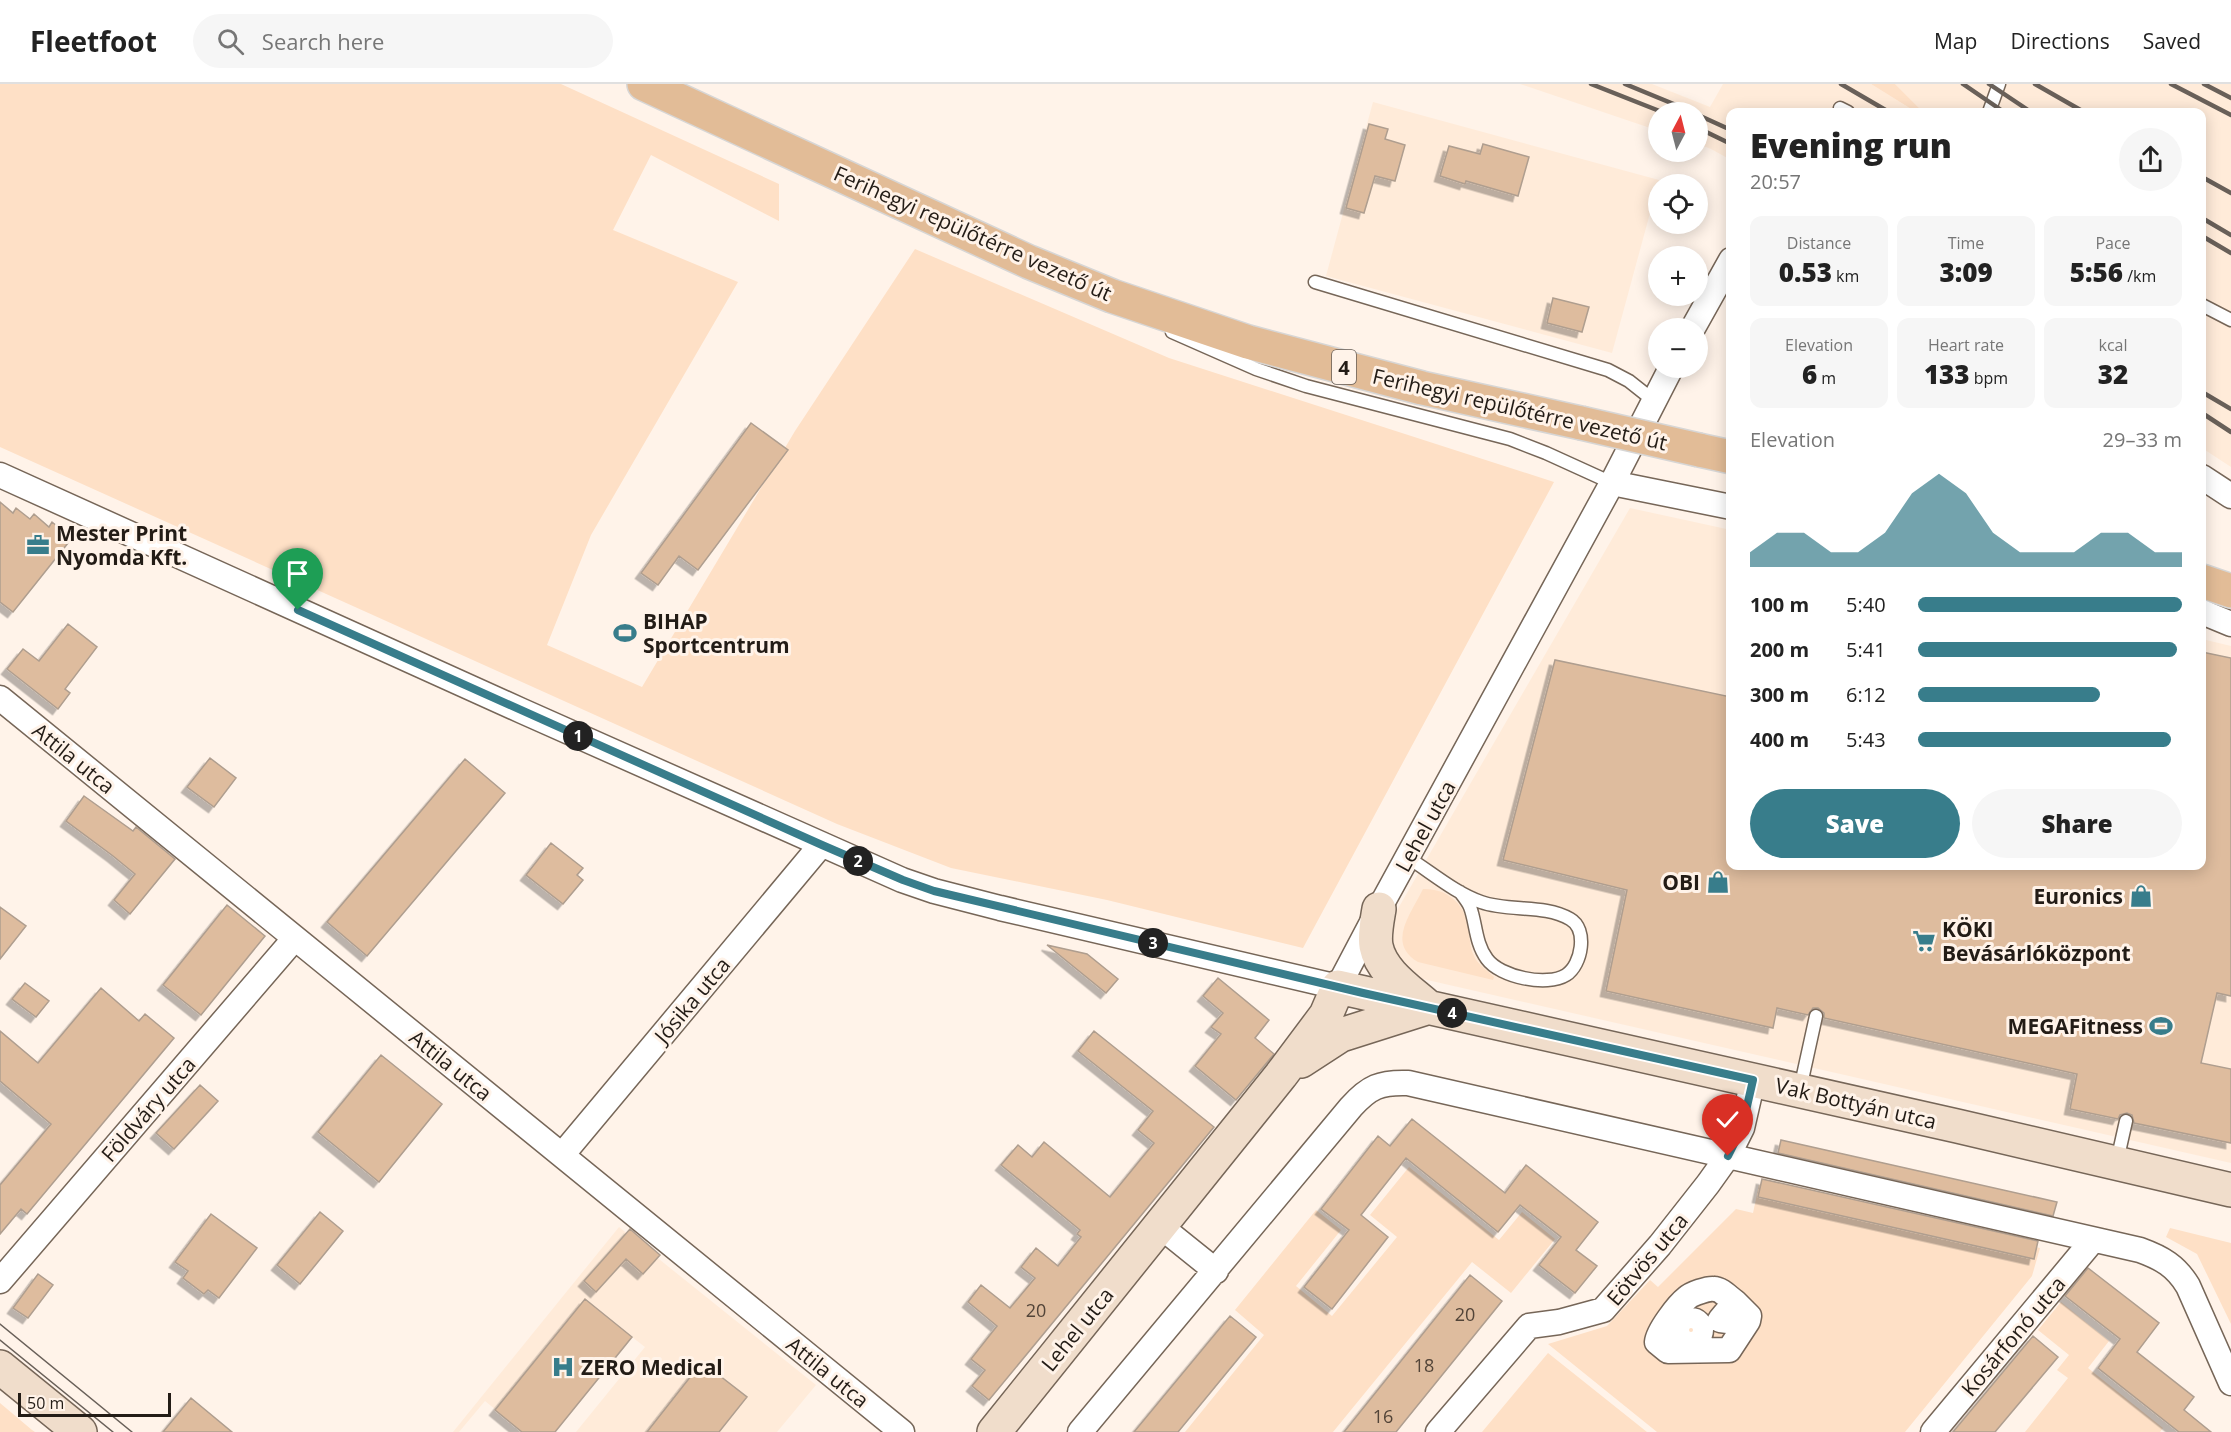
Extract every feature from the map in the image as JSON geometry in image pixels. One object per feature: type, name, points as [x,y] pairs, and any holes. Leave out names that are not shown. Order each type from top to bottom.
[{"type":"main road","name":"Ferihegyi repülőtérre vezető út","points":[[644,84],[1029,262],[1112,296],[1260,345],[1422,388],[1726,456]]},
{"type":"main road","points":[[2206,582],[2231,591]]},
{"type":"street","points":[[1699,318],[1726,269]]},
{"type":"street","name":"Lehel utca","points":[[994,1432],[1281,1075],[1326,1015],[1378,909],[1612,483],[1665,378]]},
{"type":"street","name":"Vak Bottyán utca","points":[[0,475],[822,845],[934,891],[1428,1008],[2231,1190]]},
{"type":"street","points":[[2206,480],[2231,496]]},
{"type":"street","points":[[1612,483],[1726,506]]},
{"type":"street","points":[[2206,614],[2231,624]]},
{"type":"street","name":"Attila utca","points":[[0,698],[902,1432]]},
{"type":"street","name":"Jósika utca","points":[[562,1155],[822,845]]},
{"type":"street","points":[[1281,1075],[1341,1035],[1428,1008],[1384,966],[1375,944],[1378,909]]},
{"type":"street","name":"Földváry utca","points":[[0,1281],[295,938]]},
{"type":"street","name":"Eötvös utca","points":[[1438,1432],[1515,1339],[1529,1326],[1559,1322],[1603,1310],[1660,1245],[1728,1156],[1742,1128],[1753,1080]]},
{"type":"street","points":[[1080,1432],[1365,1092],[1379,1085],[1408,1083],[2140,1250],[2157,1256],[2171,1263],[2181,1273],[2231,1383]]},
{"type":"street","points":[[1160,1226],[1216,1271]]},
{"type":"street","name":"Kosárfonó utca","points":[[1933,1432],[2093,1240]]},
{"type":"street","points":[[1749,1316],[1729,1350],[1718,1351],[1708,1328],[1749,1316]]},
{"type":"street","points":[[0,1367],[80,1432]]},
{"type":"lane","points":[[1990,108],[1999,84]]},
{"type":"lane","points":[[1315,282],[1608,369],[1629,381],[1653,400]]},
{"type":"lane","points":[[1112,296],[1171,332],[1256,369],[1306,386],[1510,439],[1612,483]]},
{"type":"lane","points":[[2206,307],[2231,320]]},
{"type":"lane","points":[[1407,857],[1460,892],[1482,903],[1548,912],[1572,920],[1581,935],[1579,958],[1567,974],[1550,981],[1510,976],[1487,959],[1474,931],[1470,907],[1460,892]]},
{"type":"lane","points":[[1800,1091],[1816,1016]]},
{"type":"lane","points":[[2116,1164],[2126,1121]]},
{"type":"shaded area","points":[[0,84],[561,84],[779,184],[779,221],[651,155],[613,230],[738,282],[591,535],[547,645],[642,687],[795,431],[915,249],[1169,358],[1554,482],[1303,948],[1107,900],[951,868],[837,824],[0,447]]},
{"type":"shaded area","points":[[1520,84],[1652,84],[1697,102],[1648,102],[1648,127]]},
{"type":"shaded area","points":[[1723,84],[1871,84],[1910,108],[1726,108],[1726,157],[1708,148],[1708,106],[1710,107]]},
{"type":"shaded area","points":[[1871,84],[1895,84],[1919,108],[1910,108]]},
{"type":"shaded area","points":[[1895,84],[2231,84],[2231,467],[2206,451],[2206,108],[1919,108]]},
{"type":"shaded area","points":[[1373,102],[1648,177],[1648,220],[1612,353],[1326,276]]},
{"type":"shaded area","name":"KÖKI Bevásárlóközpont","points":[[1630,508],[1726,529],[1726,870],[2206,870],[2206,640],[2231,646],[2231,1163],[1379,969],[1396,912]]},
{"type":"shaded area","points":[[1423,889],[1446,894],[1462,909],[1466,916],[1475,959],[1494,977],[1493,980],[1418,962],[1409,954],[1402,937],[1408,918]]},
{"type":"shaded area","points":[[1409,1167],[1499,1240],[1522,1212],[1555,1239],[1511,1293],[1472,1262],[1333,1432],[1185,1432],[1264,1335],[1235,1310],[1316,1210],[1341,1230],[1296,1286],[1332,1316],[1397,1237],[1370,1215]]},
{"type":"shaded area","points":[[1759,1185],[2040,1248],[2032,1276],[1905,1432],[1657,1432],[1548,1344],[1607,1326],[1650,1280],[1658,1287],[1736,1209],[1753,1213]]},
{"type":"shaded area","points":[[619,1227],[816,1385],[777,1432],[576,1432],[645,1347],[632,1337],[555,1432],[523,1432],[485,1401],[459,1432],[453,1432]]},
{"type":"shaded area","points":[[2170,1228],[2231,1243],[2231,1324],[2197,1254],[2166,1237]]},
{"type":"shaded area","points":[[2061,1302],[2109,1341],[2088,1368],[2163,1428],[2160,1432],[2025,1432],[2068,1378],[2057,1370],[2069,1355],[2038,1330]]},
{"type":"shaded area","points":[[1548,1353],[1647,1432],[1482,1432]]},
{"type":"shaded area","points":[[0,1403],[32,1430],[35,1432],[0,1432]]},
{"type":"building","points":[[1369,124],[1388,129],[1385,139],[1405,145],[1395,181],[1375,176],[1364,213],[1346,208]]},
{"type":"building","points":[[1483,144],[1529,157],[1518,196],[1440,176],[1449,146],[1480,154]]},
{"type":"building","points":[[1553,298],[1589,307],[1582,332],[1547,323]]},
{"type":"building","points":[[751,423],[788,450],[698,570],[679,556],[658,585],[641,573]]},
{"type":"building","points":[[0,502],[13,513],[16,508],[30,519],[34,514],[49,527],[52,522],[72,538],[13,612],[0,602]]},
{"type":"building","points":[[68,624],[97,647],[65,689],[70,693],[58,709],[7,669],[23,649],[39,661]]},
{"type":"building","name":"KÖKI Bevásárlóközpont","points":[[2206,653],[2231,658],[2231,996],[2217,993],[2201,1063],[2231,1069],[2231,1143],[2134,1123],[2132,1115],[2127,1113],[2120,1115],[2118,1119],[2070,1109],[2077,1074],[1824,1018],[1824,1013],[1818,1008],[1813,1008],[1808,1015],[1777,1008],[1773,1028],[1606,991],[1627,890],[1503,860],[1555,660],[1726,696],[1726,870],[2206,870]]},
{"type":"building","points":[[210,758],[236,778],[214,807],[187,787]]},
{"type":"building","points":[[465,759],[505,793],[367,956],[327,922]]},
{"type":"building","points":[[84,796],[133,831],[136,827],[175,859],[130,914],[114,900],[135,874],[66,821]]},
{"type":"building","points":[[551,843],[583,868],[577,875],[583,880],[563,904],[526,875]]},
{"type":"building","points":[[227,905],[265,936],[201,1015],[163,985]]},
{"type":"building","points":[[0,907],[26,926],[0,959]]},
{"type":"building","points":[[1047,945],[1087,954],[1118,979],[1106,993]]},
{"type":"building","points":[[1218,978],[1269,1020],[1255,1038],[1274,1054],[1236,1100],[1195,1066],[1221,1034],[1211,1027],[1223,1013],[1203,996]]},
{"type":"building","points":[[25,983],[49,1001],[36,1017],[12,999]]},
{"type":"building","points":[[101,988],[139,1021],[145,1014],[174,1038],[27,1214],[21,1209],[0,1234],[0,1185],[51,1124],[0,1081],[0,1031],[38,1063]]},
{"type":"building","points":[[1094,1031],[1214,1127],[989,1400],[972,1386],[985,1370],[971,1359],[997,1326],[968,1302],[981,1285],[1010,1308],[1035,1278],[1021,1267],[1036,1248],[1058,1266],[1081,1237],[1077,1234],[1080,1230],[1001,1165],[1018,1145],[1032,1157],[1044,1142],[1110,1197],[1154,1143],[1138,1130],[1153,1111],[1078,1051]]},
{"type":"building","points":[[381,1055],[442,1104],[379,1182],[318,1132]]},
{"type":"building","points":[[200,1085],[218,1101],[174,1149],[156,1133]]},
{"type":"building","points":[[1412,1119],[1505,1193],[1526,1165],[1598,1222],[1576,1250],[1597,1266],[1575,1293],[1539,1265],[1561,1237],[1520,1205],[1498,1232],[1406,1158],[1361,1215],[1388,1237],[1332,1309],[1304,1287],[1349,1230],[1321,1209],[1378,1136],[1390,1146]]},
{"type":"building","points":[[1781,1140],[2057,1202],[2053,1216],[1778,1153]]},
{"type":"building","points":[[1762,1179],[2038,1241],[2034,1259],[1758,1197]]},
{"type":"building","points":[[320,1212],[343,1231],[300,1284],[277,1265]]},
{"type":"building","points":[[211,1214],[257,1248],[219,1298],[208,1290],[204,1294],[183,1278],[188,1271],[175,1262]]},
{"type":"building","points":[[630,1229],[660,1255],[643,1274],[626,1259],[596,1292],[584,1281]]},
{"type":"building","points":[[2088,1268],[2159,1323],[2137,1352],[2194,1397],[2184,1410],[2211,1432],[2179,1432],[2098,1368],[2120,1339],[2065,1296]]},
{"type":"building","points":[[38,1274],[53,1285],[28,1318],[13,1308]]},
{"type":"building","points":[[1470,1275],[1502,1301],[1396,1432],[1344,1432]]},
{"type":"building","points":[[585,1299],[632,1337],[555,1432],[522,1432],[495,1410]]},
{"type":"building","points":[[1230,1316],[1256,1337],[1178,1432],[1134,1432]]},
{"type":"building","points":[[2033,1336],[2058,1357],[1995,1432],[1953,1432]]},
{"type":"building","points":[[702,1362],[747,1397],[719,1432],[647,1432]]},
{"type":"building","points":[[191,1398],[232,1432],[163,1432]]},
{"type":"tram line","points":[[0,1324],[132,1432]]},
{"type":"tram line","points":[[0,1340],[113,1432]]},
{"type":"railway","points":[[1591,84],[1648,106]]},
{"type":"railway","points":[[1625,84],[1669,102]]},
{"type":"railway","points":[[1841,84],[1882,108]]},
{"type":"railway","points":[[1963,84],[1998,108]]},
{"type":"railway","points":[[1989,84],[2025,108]]},
{"type":"railway","points":[[2035,84],[2077,108]]},
{"type":"railway","points":[[2171,84],[2231,115]]},
{"type":"railway","points":[[2204,84],[2231,98]]},
{"type":"railway","points":[[1708,120],[1726,128]]},
{"type":"railway","points":[[1708,133],[1726,142]]},
{"type":"railway","points":[[2206,179],[2231,193]]},
{"type":"railway","points":[[2206,220],[2231,235]]},
{"type":"railway","points":[[2206,238],[2231,253]]},
{"type":"railway","points":[[2206,394],[2231,409]]},
{"type":"railway","points":[[2206,416],[2231,432]]},
{"type":"place","name":"Mester Print Nyomda Kft.","points":[[38,545]]},
{"type":"place","name":"BIHAP Sportcentrum","points":[[625,633]]},
{"type":"place","name":"OBI","points":[[1718,882]]},
{"type":"place","name":"Euronics","points":[[2141,896]]},
{"type":"place","name":"KÖKI Bevásárlóközpont","points":[[1924,941]]},
{"type":"place","name":"MEGAFitness","points":[[2161,1026]]},
{"type":"place","name":"ZERO Medical","points":[[563,1367]]},
{"type":"route","points":[[298,610],[822,845],[934,891],[1363,993],[1753,1080],[1742,1128],[1728,1156]]}]
